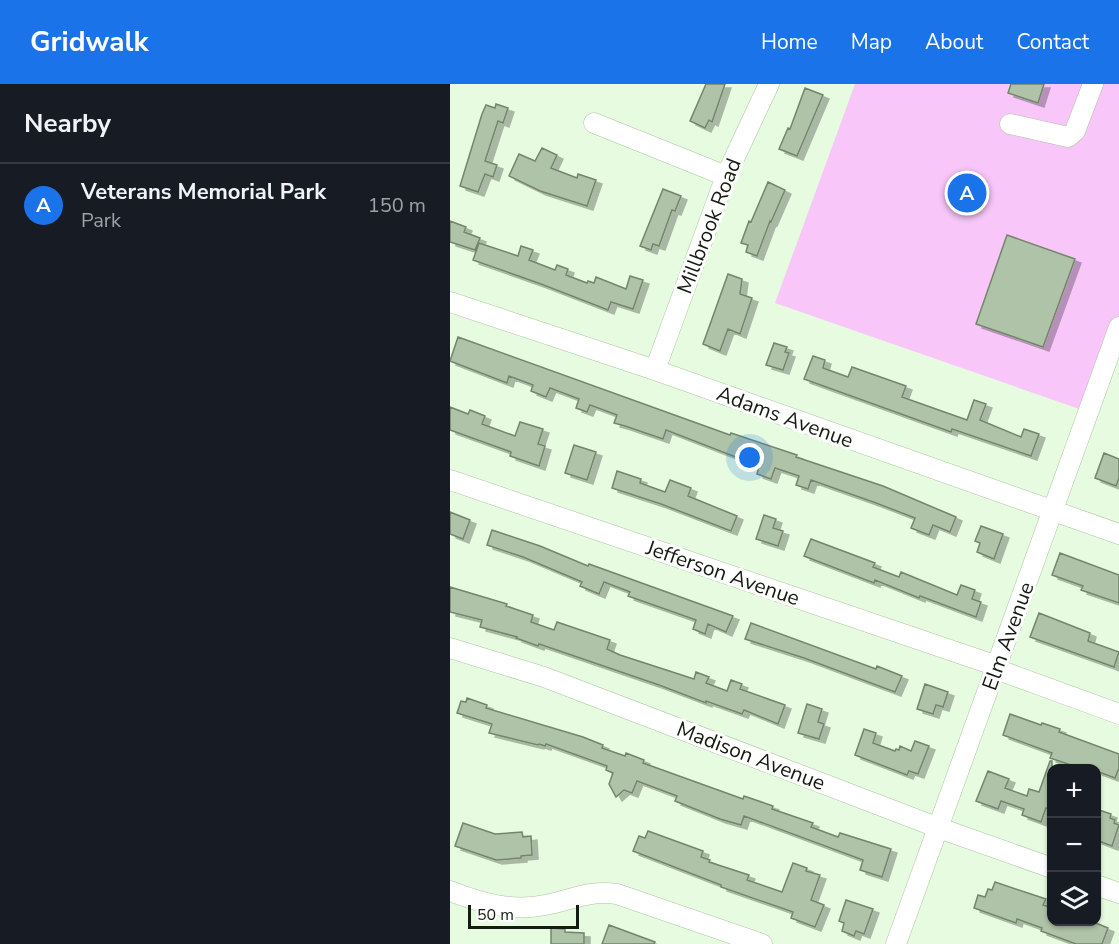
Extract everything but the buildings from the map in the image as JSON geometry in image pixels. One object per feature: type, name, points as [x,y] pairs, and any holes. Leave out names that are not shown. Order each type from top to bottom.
[{"type":"street","name":"Millbrook Road","points":[[655,370],[726,176],[769,84]]},
{"type":"street","points":[[1010,123],[1068,137],[1075,131],[1093,84]]},
{"type":"street","points":[[594,123],[726,176]]},
{"type":"street","name":"Adams Avenue","points":[[450,302],[655,370],[1119,534]]},
{"type":"street","name":"Elm Avenue","points":[[896,944],[1119,327]]},
{"type":"street","name":"Jefferson Avenue","points":[[450,480],[996,668],[1119,714]]},
{"type":"street","name":"Madison Avenue","points":[[450,648],[544,676],[939,828],[1047,866]]},
{"type":"street","points":[[1101,887],[1119,893]]},
{"type":"street","points":[[450,891],[481,903],[526,908],[546,905],[583,894],[602,892],[617,894],[762,944]]},
{"type":"shaded area","points":[[855,84],[1119,84],[1119,323],[1088,412],[775,303]]},
{"type":"place","name":"Veterans Memorial Park","points":[[967,193]]}]
